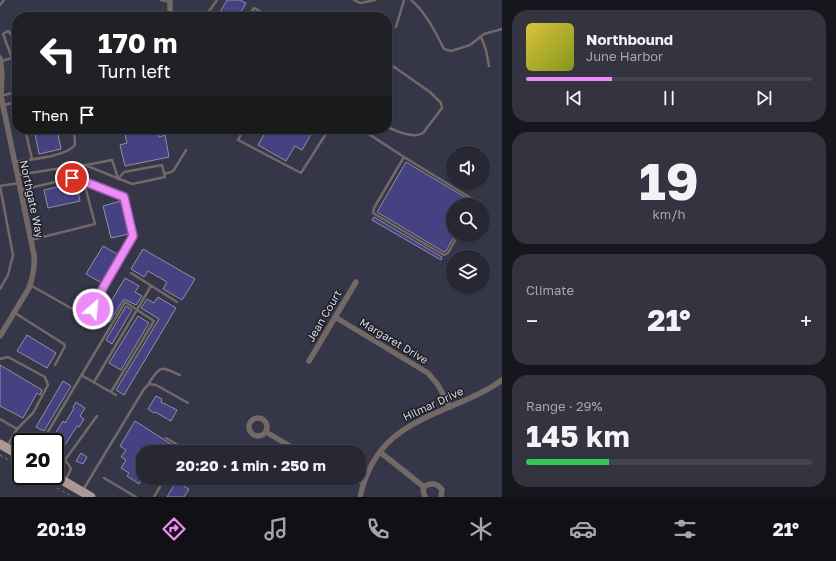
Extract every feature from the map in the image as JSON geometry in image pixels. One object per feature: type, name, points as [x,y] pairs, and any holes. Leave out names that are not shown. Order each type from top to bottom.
[{"type":"main road","points":[[3,446],[12,451]]},
{"type":"main road","points":[[65,482],[77,494],[91,497]]},
{"type":"street","points":[[170,1],[171,12]]},
{"type":"street","name":"Northgate Way","points":[[0,60],[2,73],[0,96],[31,240],[34,264],[30,285],[0,336]]},
{"type":"street","name":"Jean Court","points":[[309,361],[356,282]]},
{"type":"street","name":"Margaret Drive","points":[[335,318],[428,373],[438,385],[450,407]]},
{"type":"street","name":"Hilmar Drive","points":[[366,476],[373,461],[388,442],[405,428],[486,391],[502,380]]},
{"type":"street","points":[[266,432],[288,445]]},
{"type":"street","points":[[380,452],[424,487]]},
{"type":"street","points":[[424,487],[430,484],[437,485],[442,490],[441,497]]},
{"type":"street","name":"Hilmar Drive","points":[[360,497],[362,485]]},
{"type":"street","points":[[424,487],[423,490],[425,497]]},
{"type":"lane","points":[[0,5],[4,0]]},
{"type":"lane","points":[[161,0],[170,1]]},
{"type":"lane","points":[[209,12],[217,0]]},
{"type":"lane","points":[[354,0],[360,3],[374,0]]},
{"type":"lane","points":[[396,27],[404,0]]},
{"type":"lane","points":[[411,0],[416,4],[436,32],[444,49],[451,51],[470,45],[484,34],[502,29]]},
{"type":"lane","points":[[251,12],[254,8],[262,12]]},
{"type":"lane","points":[[0,60],[12,58],[3,34],[8,31],[12,35]]},
{"type":"lane","points":[[480,37],[486,50],[489,66]]},
{"type":"lane","points":[[392,65],[430,92],[441,103],[442,108],[420,135],[414,136],[392,129]]},
{"type":"lane","points":[[0,96],[12,93]]},
{"type":"lane","points":[[2,106],[12,103]]},
{"type":"lane","points":[[26,134],[32,159]]},
{"type":"lane","points":[[15,162],[63,153],[75,145],[74,134]]},
{"type":"lane","points":[[241,134],[238,140],[301,173],[326,134]]},
{"type":"lane","points":[[369,134],[471,198]]},
{"type":"lane","points":[[164,174],[174,170],[186,150]]},
{"type":"lane","points":[[404,157],[374,208],[374,213],[444,255],[448,253],[454,242]]},
{"type":"lane","points":[[18,176],[112,160],[118,178]]},
{"type":"lane","points":[[85,165],[132,184],[165,177],[162,165],[124,172],[118,178]]},
{"type":"lane","points":[[20,190],[72,178],[124,197],[133,236],[104,286],[89,316],[85,316],[30,285]]},
{"type":"lane","points":[[0,289],[8,275],[13,255],[0,186],[19,182]]},
{"type":"lane","points":[[31,240],[95,224],[84,182]]},
{"type":"lane","points":[[131,274],[177,302]]},
{"type":"lane","points":[[94,382],[151,286]]},
{"type":"lane","points":[[47,433],[125,302],[154,320],[111,392]]},
{"type":"lane","points":[[14,313],[64,344],[65,346],[55,365]]},
{"type":"lane","points":[[0,359],[8,357],[45,377],[48,385],[33,413],[3,446]]},
{"type":"lane","points":[[77,494],[156,372],[163,368],[180,375]]},
{"type":"lane","points":[[81,375],[116,395]]},
{"type":"lane","points":[[149,384],[156,385],[188,403]]},
{"type":"lane","points":[[65,482],[71,469],[69,463],[65,460],[97,416]]},
{"type":"lane","points":[[0,419],[17,429]]},
{"type":"lane","points":[[166,438],[179,445]]},
{"type":"lane","points":[[104,478],[136,497]]},
{"type":"lane","points":[[154,497],[161,485]]},
{"type":"path","points":[[0,455],[12,462]]},
{"type":"path","points":[[56,485],[77,494]]},
{"type":"building","points":[[227,0],[240,0],[246,3],[241,12],[220,12]]},
{"type":"building","points":[[35,134],[58,134],[61,149],[39,154]]},
{"type":"building","points":[[158,134],[159,137],[165,135],[169,157],[125,166],[120,145],[127,143],[125,135]]},
{"type":"building","points":[[264,134],[311,134],[302,150],[295,146],[286,161],[258,145]]},
{"type":"building","points":[[406,162],[446,186],[446,190],[453,190],[466,198],[446,198],[446,242],[451,242],[444,252],[377,212]]},
{"type":"building","points":[[76,183],[80,201],[48,208],[44,190]]},
{"type":"building","points":[[121,201],[129,234],[111,238],[103,206]]},
{"type":"building","points":[[374,217],[442,257],[441,260],[372,220]]},
{"type":"building","points":[[103,246],[119,255],[102,283],[86,274]]},
{"type":"building","points":[[143,249],[195,279],[182,300],[163,289],[167,282],[148,271],[144,277],[131,269]]},
{"type":"building","points":[[125,278],[139,286],[135,292],[142,296],[136,305],[123,300],[110,322],[106,319],[107,317],[103,315]]},
{"type":"building","points":[[158,297],[176,308],[124,395],[116,390],[159,319],[141,308],[147,299],[154,303]]},
{"type":"building","points":[[126,306],[132,310],[112,344],[106,340]]},
{"type":"building","points":[[138,316],[149,323],[121,370],[109,363]]},
{"type":"building","points":[[27,335],[56,353],[47,368],[17,351]]},
{"type":"building","points":[[0,365],[42,390],[40,395],[37,393],[23,418],[0,406]]},
{"type":"building","points":[[63,381],[71,386],[44,431],[36,427]]},
{"type":"building","points":[[156,396],[162,399],[161,402],[177,410],[171,421],[148,409]]},
{"type":"building","points":[[76,402],[85,408],[80,416],[84,419],[79,427],[77,426],[65,445],[64,433],[56,433],[63,421],[65,423],[74,408],[73,407]]},
{"type":"building","points":[[135,421],[172,445],[136,445],[136,482],[127,476],[129,473],[121,468],[126,460],[121,457],[126,450],[120,446]]},
{"type":"building","points":[[81,453],[87,457],[83,464],[76,461]]},
{"type":"building","points":[[174,485],[182,485],[189,489],[184,497],[167,497]]},
{"type":"route","points":[[72,178],[124,197],[133,236],[104,286],[93,309]]}]
